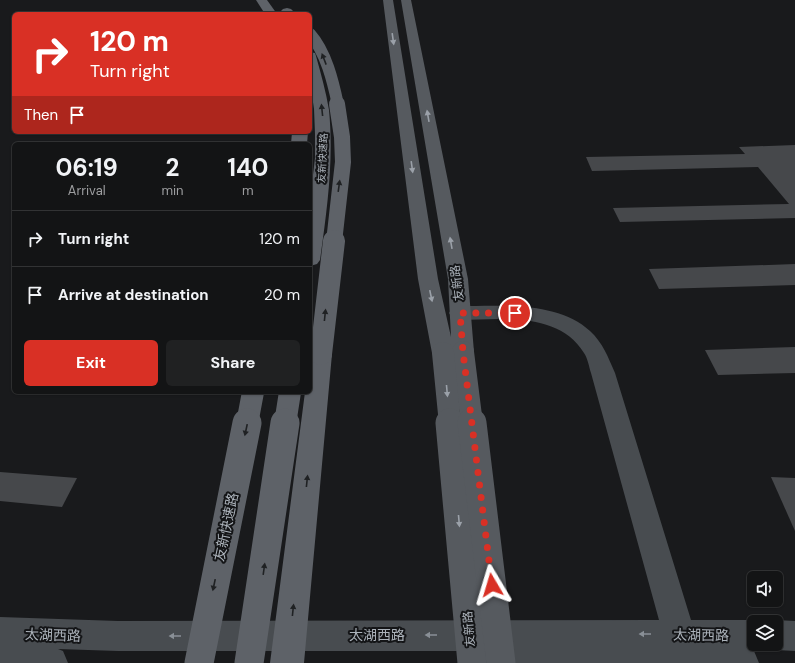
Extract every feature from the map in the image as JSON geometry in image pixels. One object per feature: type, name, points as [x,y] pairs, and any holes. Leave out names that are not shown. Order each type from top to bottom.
[{"type":"highway","points":[[261,0],[270,12]]},
{"type":"highway","points":[[278,0],[287,12]]},
{"type":"highway","points":[[289,649],[343,162],[343,141],[336,92],[318,44],[312,36]]},
{"type":"highway","name":"友新快速路","points":[[312,63],[320,93],[324,143],[323,170],[312,246]]},
{"type":"highway","name":"友新快速路","points":[[199,663],[254,394]]},
{"type":"highway","points":[[249,663],[290,394]]},
{"type":"main road","name":"友新路","points":[[388,0],[428,279],[453,352],[502,663]]},
{"type":"main road","name":"友新路","points":[[406,0],[458,279],[460,313],[453,352],[472,663]]},
{"type":"main road","points":[[460,313],[515,313],[540,316],[572,329],[584,339],[594,351],[603,374],[683,648]]},
{"type":"main road","name":"太湖西路","points":[[0,632],[105,636],[289,649],[683,648],[742,663]]},
{"type":"main road","points":[[783,635],[795,636]]},
{"type":"main road","name":"太湖西路","points":[[479,663],[683,648],[747,636]]},
{"type":"main road","points":[[0,661],[51,663]]},
{"type":"building","points":[[795,145],[795,218],[620,222],[613,208],[789,204],[758,167],[592,171],[586,157],[745,154],[739,147]]},
{"type":"building","points":[[795,264],[795,285],[659,289],[649,269]]},
{"type":"building","points":[[795,347],[795,373],[718,375],[705,350]]},
{"type":"building","points":[[0,472],[77,478],[62,507],[0,501]]},
{"type":"building","points":[[771,477],[795,478],[795,531]]},
{"type":"route","points":[[492,585],[463,352],[460,313],[515,313]]}]
